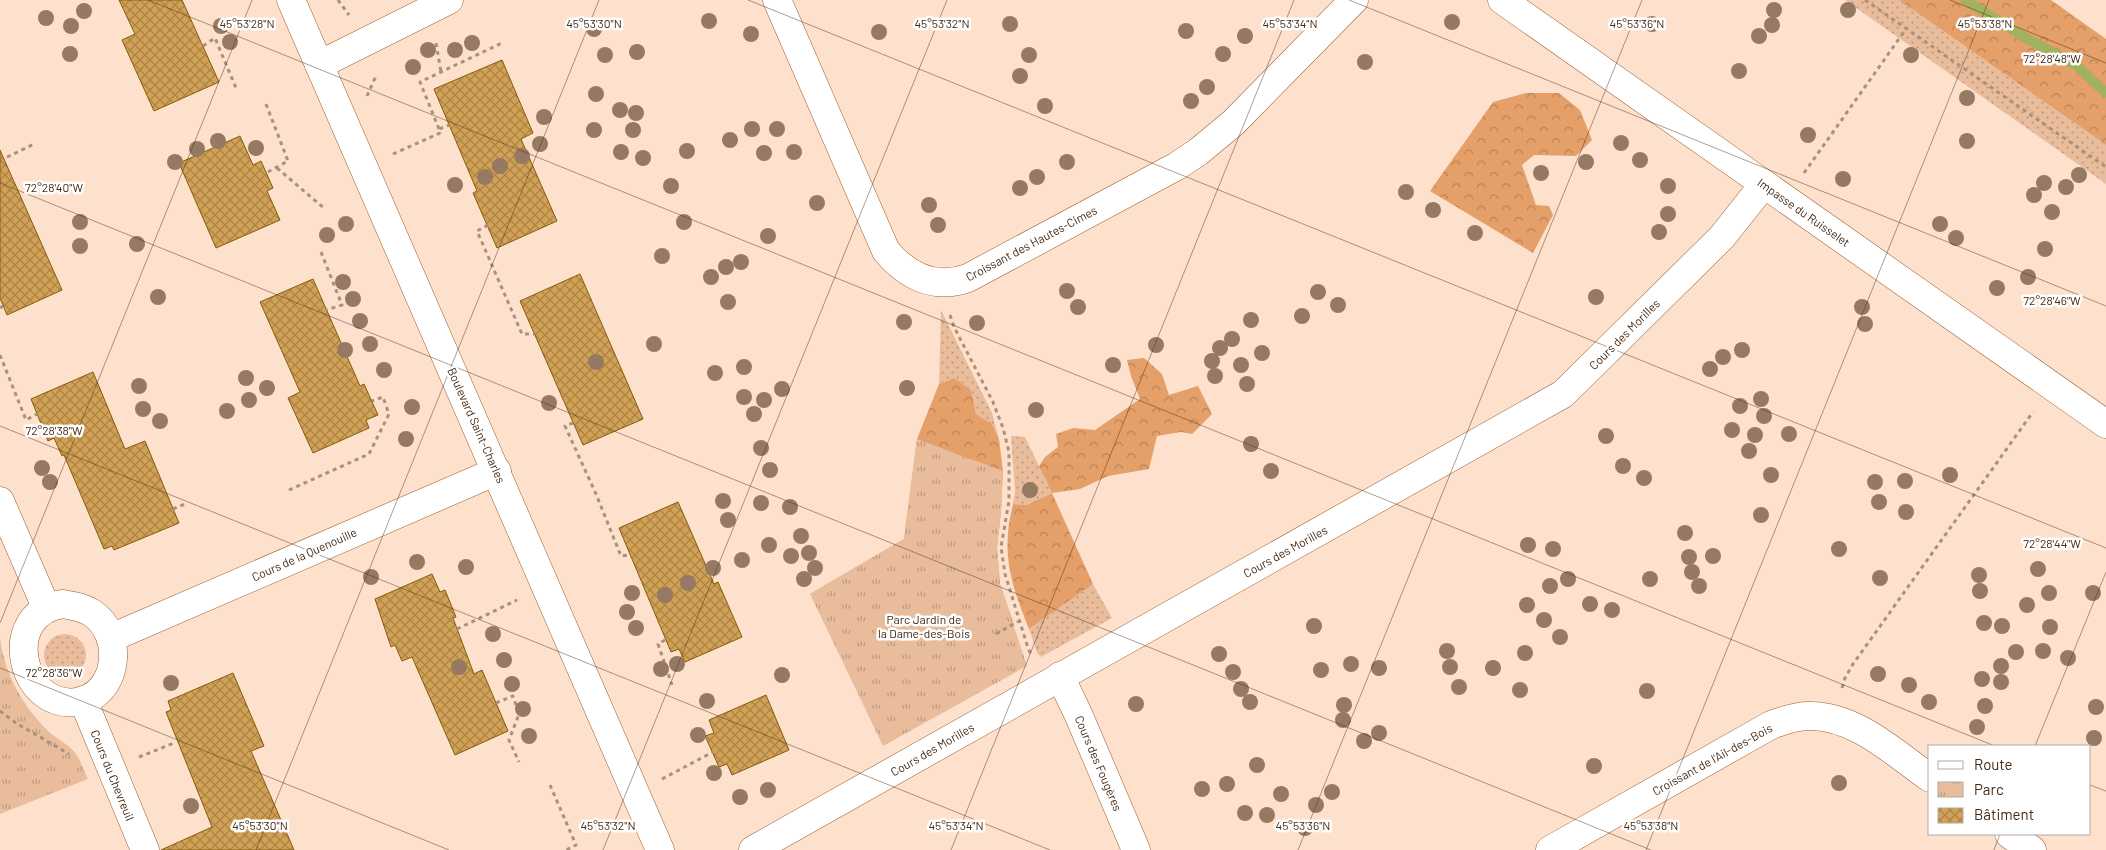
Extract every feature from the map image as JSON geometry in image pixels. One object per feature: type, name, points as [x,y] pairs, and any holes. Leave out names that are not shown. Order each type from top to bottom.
[{"type":"street","name":"Boulevard Saint-Charles","points":[[291,0],[660,850]]},
{"type":"street","points":[[319,65],[449,0]]},
{"type":"street","name":"Croissant des Hautes-Cimes","points":[[777,0],[886,251],[897,264],[910,272],[942,284],[954,283],[968,278],[1177,166],[1198,152],[1233,123],[1354,0]]},
{"type":"street","name":"Impasse du Ruisselet","points":[[1502,0],[2106,424]]},
{"type":"street","name":"Cours des Morilles","points":[[753,850],[1563,394],[1722,237],[1764,184]]},
{"type":"street","name":"Cours de la Quenouille","points":[[111,638],[497,471]]},
{"type":"street","points":[[0,501],[46,607]]},
{"type":"street","points":[[63,604],[79,606],[93,613],[104,624],[111,638],[114,654],[111,670],[104,685],[83,700],[65,702],[40,691],[31,680],[24,665],[22,648],[24,631],[37,612],[46,607],[63,604]]},
{"type":"street","name":"Cours des Fougères","points":[[1060,676],[1136,850]]},
{"type":"street","name":"Cours du Chevreuil","points":[[83,700],[144,850]]},
{"type":"street","name":"Croissant de l'Ail-des-Bois","points":[[1550,850],[1771,725],[1788,719],[1807,716],[1822,717],[1836,719],[1854,726],[1928,777]]},
{"type":"street","points":[[2010,835],[2032,850]]},
{"type":"path","points":[[338,0],[348,12]]},
{"type":"path","points":[[1866,0],[2106,167]]},
{"type":"path","points":[[1802,176],[1906,29]]},
{"type":"path","points":[[203,46],[215,38],[236,88]]},
{"type":"path","points":[[363,166],[440,133],[420,82],[504,42]]},
{"type":"path","points":[[266,104],[288,161],[266,174]]},
{"type":"path","points":[[439,129],[449,125]]},
{"type":"path","points":[[7,157],[34,144]]},
{"type":"path","points":[[277,168],[325,209]]},
{"type":"path","points":[[488,225],[477,232],[499,285],[522,334],[534,334]]},
{"type":"path","points":[[321,252],[342,305],[326,310]]},
{"type":"path","points":[[948,310],[954,327],[993,402],[1003,428],[1009,452],[1009,501],[1001,547],[1005,574],[1028,648],[1035,662]]},
{"type":"path","points":[[0,355],[26,420],[37,414]]},
{"type":"path","points":[[289,490],[369,454],[389,414],[383,397],[372,401]]},
{"type":"path","points":[[1842,688],[1853,664],[2036,408]]},
{"type":"path","points":[[573,423],[565,426],[596,494],[621,556],[630,555]]},
{"type":"path","points":[[173,509],[187,503]]},
{"type":"path","points":[[457,629],[546,586]]},
{"type":"path","points":[[996,634],[1019,621]]},
{"type":"path","points":[[666,640],[658,644],[672,685]]},
{"type":"path","points":[[496,703],[513,696],[519,714],[509,740],[519,762]]},
{"type":"path","points":[[1,713],[16,724],[70,755],[73,762]]},
{"type":"path","points":[[636,793],[713,752]]},
{"type":"path","points":[[550,785],[576,845],[566,850]]},
{"type":"green space","points":[[1845,0],[1899,0],[2106,145],[2106,184]]},
{"type":"green space","points":[[1899,0],[2051,0],[2106,39],[2106,145]]},
{"type":"green space","points":[[1526,93],[1559,93],[1580,110],[1592,140],[1576,156],[1534,155],[1522,165],[1536,205],[1549,206],[1553,215],[1533,253],[1430,191],[1493,102]]},
{"type":"green space","points":[[941,310],[992,413],[999,439],[992,424],[976,414],[971,390],[954,378],[939,384]]},
{"type":"green space","points":[[1144,358],[1162,374],[1169,395],[1198,386],[1212,414],[1192,434],[1181,432],[1157,436],[1149,469],[1108,476],[1080,489],[1052,493],[1039,466],[1045,457],[1058,447],[1056,434],[1073,428],[1095,430],[1140,399],[1127,360]]},
{"type":"green space","points":[[954,378],[971,390],[976,414],[992,424],[999,439],[1003,471],[997,548],[1000,584],[1014,625],[810,594],[904,539],[917,439],[939,384]]},
{"type":"green space","points":[[1011,436],[1025,437],[1052,493],[1025,505],[1013,504],[1015,491]]},
{"type":"green space","name":"Parc Jardin de la Dame-des-Bois","points":[[917,439],[1003,471],[997,548],[1000,584],[1027,666],[883,746],[810,594],[904,539]]},
{"type":"green space","points":[[1052,493],[1093,584],[1029,629],[1016,595],[1010,571],[1008,559],[1009,523],[1013,504],[1026,505]]},
{"type":"green space","points":[[1093,584],[1112,618],[1041,657],[1037,653],[1029,629]]},
{"type":"green space","points":[[69,634],[77,637],[83,643],[86,655],[83,667],[77,673],[61,676],[53,673],[47,667],[44,651],[47,643],[53,637]]},
{"type":"green space","points":[[0,637],[6,664],[16,689],[49,732],[73,751],[88,779],[0,814]]},
{"type":"building","points":[[119,0],[182,0],[219,82],[154,111],[122,40],[135,34]]},
{"type":"building","points":[[502,60],[533,133],[521,139],[557,221],[497,248],[473,193],[477,191],[434,89]]},
{"type":"building","points":[[240,136],[253,165],[261,161],[273,188],[267,191],[280,220],[216,248],[179,163]]},
{"type":"building","points":[[0,150],[62,290],[7,315],[0,298]]},
{"type":"building","points":[[580,274],[643,419],[583,445],[520,301]]},
{"type":"building","points":[[313,279],[360,386],[364,384],[378,415],[366,420],[369,428],[313,453],[288,398],[300,392],[260,302]]},
{"type":"building","points":[[93,372],[125,449],[145,441],[179,523],[114,550],[112,546],[104,549],[64,455],[62,456],[54,438],[48,441],[31,399]]},
{"type":"building","points":[[678,502],[714,584],[718,582],[742,637],[685,662],[679,649],[671,652],[619,528]]},
{"type":"building","points":[[432,574],[440,592],[445,590],[456,617],[453,618],[474,674],[482,670],[508,731],[455,755],[412,657],[402,661],[395,645],[391,647],[375,599]]},
{"type":"building","points":[[233,673],[264,746],[251,751],[294,850],[161,850],[212,827],[166,712],[171,710],[168,701]]},
{"type":"building","points":[[766,695],[789,750],[732,775],[727,764],[719,767],[705,736],[714,733],[709,720]]},
{"type":"waterway","points":[[1965,0],[2026,38],[2076,65],[2106,93]]}]
